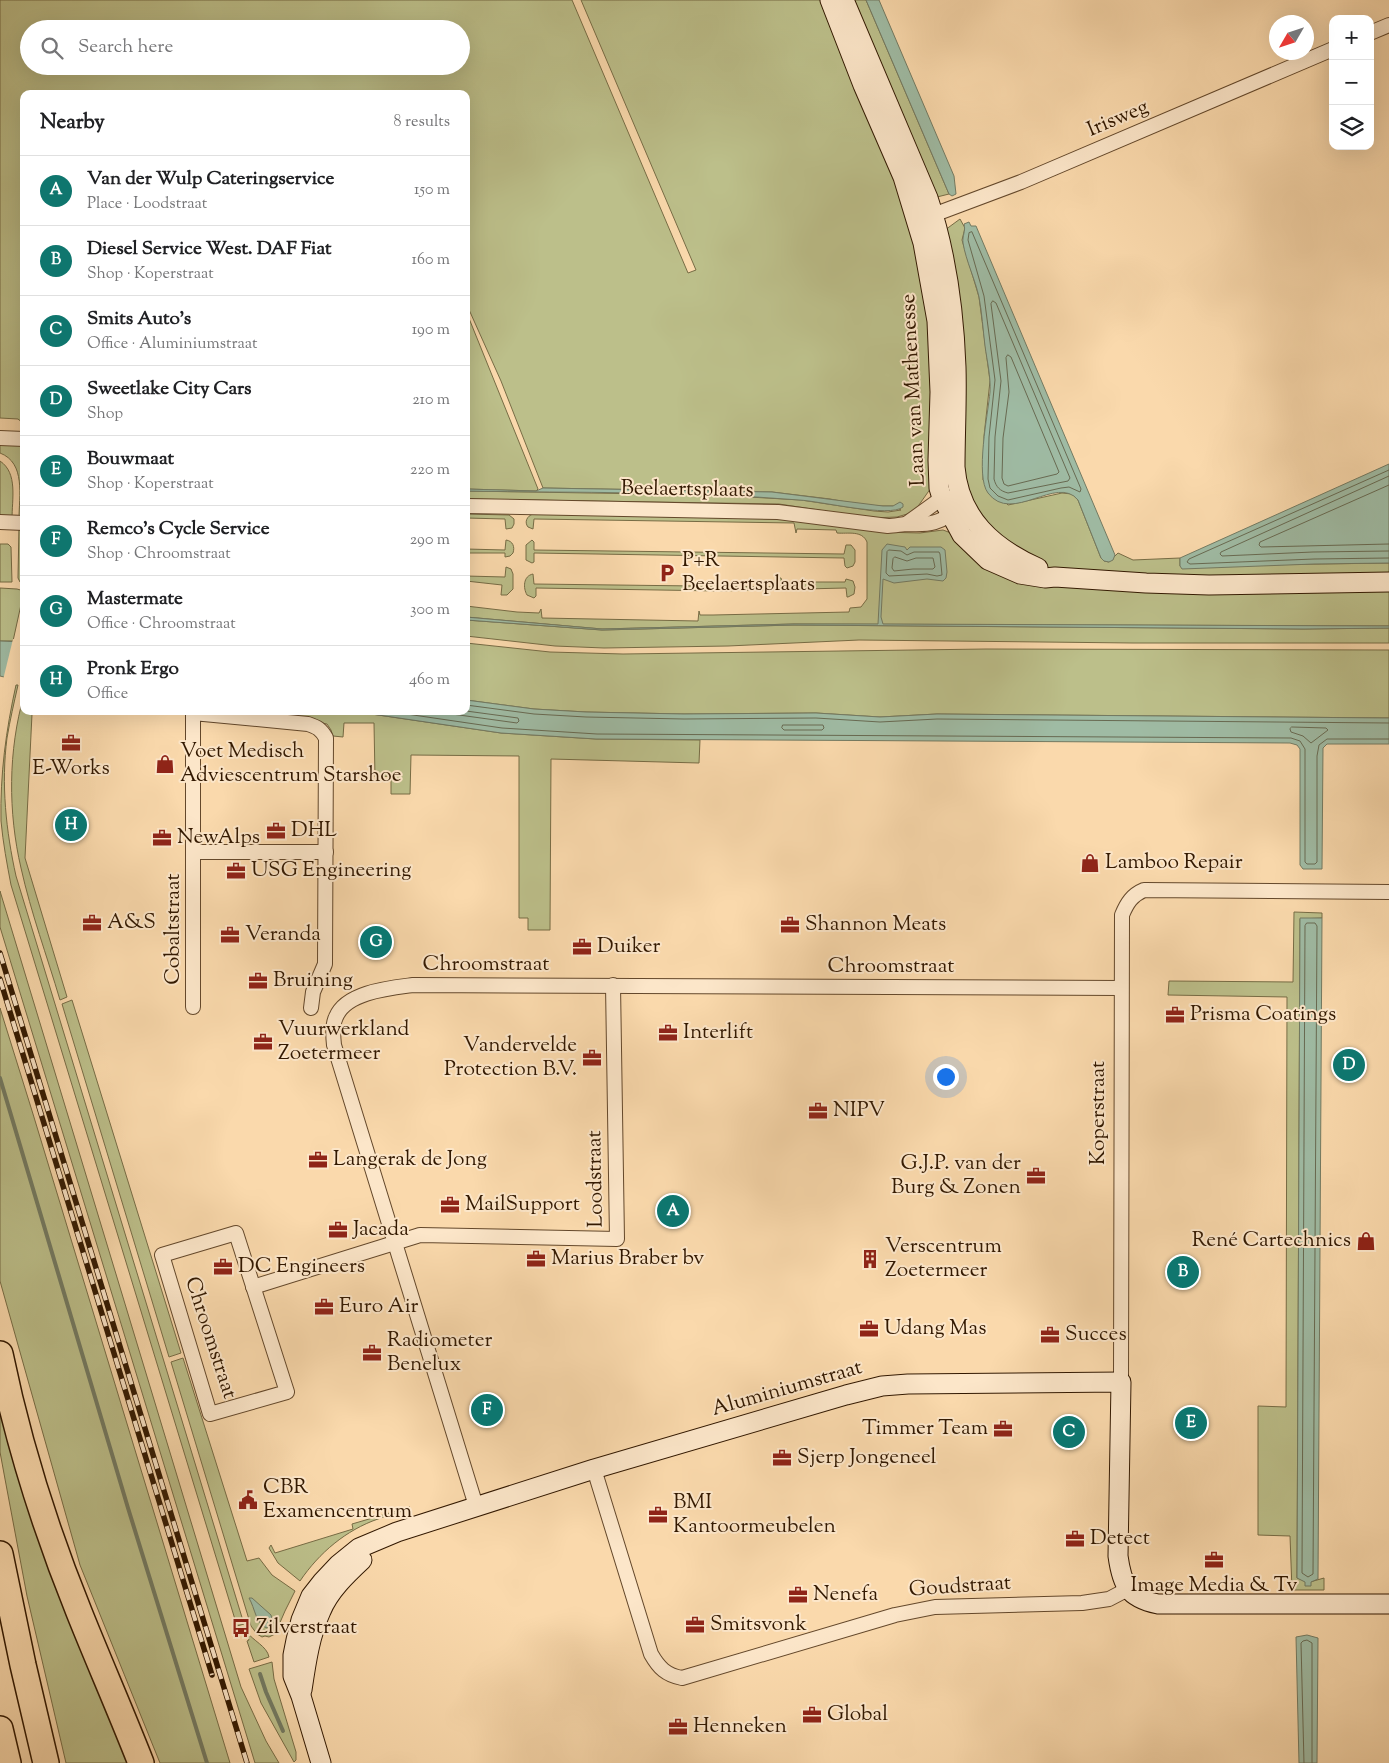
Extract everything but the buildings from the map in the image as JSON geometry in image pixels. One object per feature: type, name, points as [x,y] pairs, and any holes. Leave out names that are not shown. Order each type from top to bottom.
[{"type":"highway","points":[[0,1354],[23,1449],[47,1525],[78,1611],[141,1763]]},
{"type":"highway","points":[[0,1554],[46,1763]]},
{"type":"highway","points":[[0,1729],[8,1763]]},
{"type":"street","name":"Laan van Mathenesse","points":[[830,0],[863,85],[903,176],[925,218],[948,286],[953,320],[956,367],[955,467],[956,483],[961,498],[971,517],[1000,548],[1021,561],[1055,577]]},
{"type":"street","name":"Laan van Mathenesse","points":[[844,0],[928,198],[923,243],[937,321],[940,392],[939,488],[946,506],[962,535],[988,560],[1020,574],[1044,578],[1209,585],[1389,582]]},
{"type":"street","points":[[1374,31],[1389,25]]},
{"type":"street","name":"Irisweg","points":[[925,218],[1021,182],[1329,51]]},
{"type":"street","points":[[0,438],[20,440]]},
{"type":"street","name":"Beelaertsplaats","points":[[470,506],[766,511],[800,514],[877,526],[906,524],[961,498]]},
{"type":"street","points":[[0,522],[20,523]]},
{"type":"street","name":"Cobaltstraat","points":[[193,715],[193,1007]]},
{"type":"street","name":"Cobaltstraat","points":[[214,715],[308,724],[317,727],[326,738],[325,964],[314,992],[311,1008]]},
{"type":"street","name":"Cobaltstraat","points":[[194,852],[326,852]]},
{"type":"street","name":"Koperstraat","points":[[1128,1589],[1120,1575],[1118,1556],[1121,1382],[1122,915],[1129,900],[1144,890],[1389,892]]},
{"type":"street","name":"Chroomstraat","points":[[476,1506],[334,1045],[333,1030],[336,1018],[343,1007],[355,999],[372,992],[391,987],[413,985],[1121,988]]},
{"type":"street","name":"Loodstraat","points":[[395,1243],[420,1235],[617,1239],[613,985]]},
{"type":"street","name":"Chroomstraat","points":[[236,1232],[253,1287],[287,1392],[210,1414],[162,1255],[236,1232]]},
{"type":"street","points":[[253,1287],[395,1243]]},
{"type":"street","name":"Aluminiumstraat","points":[[476,1506],[846,1394],[882,1386],[908,1384],[1121,1382]]},
{"type":"street","name":"Goudstraat","points":[[594,1469],[652,1654],[657,1665],[673,1676],[682,1678],[895,1615],[935,1607],[1082,1604],[1109,1599],[1128,1589]]},
{"type":"street","points":[[321,1763],[301,1696],[312,1636],[321,1609],[345,1575],[383,1539],[397,1532],[476,1506]]},
{"type":"street","points":[[1128,1589],[1145,1602],[1158,1604],[1389,1604]]},
{"type":"green space","points":[[0,0],[572,0],[688,273],[696,270],[581,0],[824,0],[905,202],[915,236],[935,356],[933,485],[914,512],[897,517],[871,518],[779,504],[470,499],[470,491],[714,495],[801,500],[874,511],[888,512],[901,510],[893,506],[863,505],[772,492],[543,488],[501,381],[470,312],[470,90],[20,90],[20,421],[0,418]]},
{"type":"green space","points":[[847,0],[866,0],[949,194],[937,197]]},
{"type":"green space","points":[[960,219],[965,228],[962,240],[979,297],[990,381],[984,436],[983,480],[1008,505],[1062,493],[1072,494],[1078,500],[1101,558],[1109,562],[1118,553],[1133,560],[1180,558],[1180,566],[1389,563],[1389,575],[1226,579],[1096,573],[1050,568],[1030,562],[1012,553],[966,499],[945,230]]},
{"type":"green space","points":[[470,321],[538,489],[536,491],[470,489]]},
{"type":"green space","points":[[0,444],[20,445],[20,491],[14,464],[0,453]]},
{"type":"green space","points":[[0,461],[6,466],[12,479],[12,519],[0,518]]},
{"type":"green space","points":[[470,514],[509,515],[514,519],[512,528],[506,529],[505,519],[470,518]]},
{"type":"green space","points":[[533,514],[788,519],[880,532],[920,533],[943,530],[951,533],[994,567],[1389,589],[1389,626],[794,624],[602,629],[470,617],[470,606],[539,613],[541,609],[542,618],[698,621],[699,611],[700,615],[849,612],[850,608],[861,607],[867,599],[867,542],[865,538],[858,534],[837,533],[836,530],[797,529],[796,533],[794,523],[534,519],[533,529],[527,525],[526,521]]},
{"type":"green space","points":[[19,526],[20,582],[18,578]]},
{"type":"green space","points":[[506,540],[512,543],[514,547],[513,553],[510,556],[505,557],[505,553],[470,553],[470,549],[505,550]]},
{"type":"green space","points":[[532,540],[534,542],[534,550],[844,554],[846,545],[851,545],[855,550],[855,562],[853,566],[847,568],[844,558],[534,553],[534,562],[532,563],[526,560],[526,545]]},
{"type":"green space","points":[[0,544],[8,544],[11,547],[12,582],[0,582]]},
{"type":"green space","points":[[506,567],[511,569],[513,574],[513,589],[507,595],[501,595],[502,585],[470,581],[470,576],[505,577]]},
{"type":"green space","points":[[533,574],[534,584],[777,587],[778,578],[781,578],[782,582],[845,582],[846,579],[853,581],[855,587],[854,594],[848,597],[846,588],[720,591],[536,588],[536,596],[534,598],[527,595],[525,589],[527,577]]},
{"type":"green space","points":[[0,588],[20,590],[20,609],[13,641],[0,641]]},
{"type":"green space","points":[[470,620],[602,630],[794,625],[1389,628],[1389,643],[859,640],[728,646],[604,648],[555,646],[470,636]]},
{"type":"green space","points":[[470,643],[550,652],[623,654],[986,649],[1389,650],[1389,718],[937,714],[880,717],[816,713],[684,714],[534,709],[470,701]]},
{"type":"green space","points":[[16,685],[18,685],[7,738],[4,773],[7,825],[16,876],[244,1624],[237,1626],[11,885],[1,821],[1,804],[4,752]]},
{"type":"green space","points":[[20,712],[20,715],[32,715],[25,858],[67,997],[60,1000],[34,918],[17,847],[12,803],[12,782],[15,738]]},
{"type":"green space","points":[[274,715],[378,715],[501,733],[596,739],[700,740],[699,763],[551,759],[550,930],[528,930],[528,918],[519,918],[519,756],[411,755],[410,794],[391,794],[391,776],[375,777],[374,723],[344,723],[343,737],[333,736],[327,724]]},
{"type":"green space","points":[[0,891],[241,1687],[266,1741],[279,1763],[255,1763],[0,927]]},
{"type":"green space","points":[[1294,912],[1322,913],[1322,918],[1300,919],[1297,1578],[1310,1582],[1324,1578],[1324,1590],[1292,1590],[1290,1536],[1258,1535],[1258,1406],[1286,1407],[1287,997],[1168,995],[1169,981],[1293,982]]},
{"type":"green space","points":[[72,1000],[181,1353],[169,1357],[62,1004]]},
{"type":"green space","points":[[0,1008],[230,1763],[160,1763],[80,1565],[0,1281]]},
{"type":"green space","points":[[183,1358],[247,1561],[259,1558],[272,1575],[295,1591],[275,1634],[269,1637],[262,1637],[257,1634],[251,1626],[171,1362]]},
{"type":"green space","points":[[0,1398],[132,1763],[66,1763],[27,1596],[0,1452]]},
{"type":"green space","points":[[410,1507],[366,1524],[344,1536],[316,1561],[300,1581],[278,1563],[269,1548],[271,1545],[275,1553],[353,1529],[352,1524]]},
{"type":"green space","points":[[246,1631],[266,1650],[269,1657],[254,1662],[247,1641],[249,1640]]},
{"type":"green space","points":[[272,1662],[274,1679],[296,1752],[296,1760],[294,1762],[261,1703],[249,1669]]},
{"type":"water","points":[[866,0],[879,0],[954,176],[956,194],[952,196],[949,194]]},
{"type":"water","points":[[969,222],[971,226],[976,226],[1115,555],[1113,560],[1109,562],[1101,558],[1078,500],[1069,494],[1058,492],[1009,504],[998,501],[988,493],[984,485],[982,459],[990,381],[979,297],[963,243],[964,224]]},
{"type":"water","points":[[1389,464],[1389,563],[1182,569],[1180,566],[1180,558]]},
{"type":"water","points":[[543,488],[772,492],[883,506],[893,506],[900,502],[903,504],[903,507],[884,511],[799,500],[758,497],[470,491],[470,489],[536,491]]},
{"type":"water","points":[[887,544],[905,547],[907,550],[910,547],[941,547],[945,550],[947,572],[946,578],[943,581],[927,579],[894,583],[883,579],[881,617],[883,624],[1389,626],[1389,628],[794,625],[602,630],[470,620],[470,617],[602,629],[794,624],[878,624],[882,550]]},
{"type":"water","points":[[0,641],[20,642],[20,681],[0,676]]},
{"type":"water","points":[[470,701],[534,709],[684,714],[816,713],[880,717],[937,714],[1389,718],[1389,744],[1327,744],[1323,748],[1322,869],[1303,869],[1300,865],[1300,749],[1297,745],[1290,743],[596,739],[501,733],[378,715],[470,715]]},
{"type":"water","points":[[1300,918],[1322,918],[1318,1579],[1311,1582],[1311,1586],[1305,1586],[1305,1582],[1297,1578]]},
{"type":"water","points":[[249,1598],[252,1598],[271,1615],[272,1619],[267,1628],[258,1620]]},
{"type":"water","points":[[1307,1635],[1318,1638],[1317,1763],[1299,1763],[1296,1637]]},
{"type":"pier","points":[[13,639],[20,640],[20,683],[3,680]]},
{"type":"waterway","points":[[0,1078],[128,1508],[207,1763]]},
{"type":"waterway","points":[[260,1674],[283,1731]]},
{"type":"railway","points":[[0,953],[247,1763]]},
{"type":"railway","points":[[0,979],[212,1675]]},
{"type":"place","name":"P+R Beelaertsplaats","points":[[667,573]]},
{"type":"place","name":"E-Works","points":[[71,743]]},
{"type":"place","name":"Voet Medisch Adviescentrum Starshoe","points":[[165,764]]},
{"type":"place","name":"Pronk Ergo","points":[[71,825]]},
{"type":"place","name":"DHL","points":[[276,831]]},
{"type":"place","name":"NewAlps","points":[[162,838]]},
{"type":"place","name":"Lamboo Repair","points":[[1090,863]]},
{"type":"place","name":"USG Engineering","points":[[236,871]]},
{"type":"place","name":"A&S","points":[[92,923]]},
{"type":"place","name":"Shannon Meats","points":[[790,925]]},
{"type":"place","name":"Veranda","points":[[230,935]]},
{"type":"place","name":"Mastermate","points":[[376,942]]},
{"type":"place","name":"Duiker","points":[[582,947]]},
{"type":"place","name":"Bruining","points":[[258,981]]},
{"type":"place","name":"Prisma Coatings","points":[[1175,1015]]},
{"type":"place","name":"Interlift","points":[[668,1033]]},
{"type":"place","name":"Vuurwerkland Zoetermeer","points":[[263,1042]]},
{"type":"place","name":"Vandervelde Protection B.V.","points":[[592,1058]]},
{"type":"place","name":"Sweetlake City Cars","points":[[1349,1065]]},
{"type":"place","name":"NIPV","points":[[818,1111]]},
{"type":"place","name":"Langerak de Jong","points":[[318,1160]]},
{"type":"place","name":"G.J.P. van der Burg & Zonen","points":[[1036,1176]]},
{"type":"place","name":"MailSupport","points":[[450,1205]]},
{"type":"place","name":"Van der Wulp Cateringservice","points":[[673,1211]]},
{"type":"place","name":"Jacada","points":[[338,1230]]},
{"type":"place","name":"René Cartechnics","points":[[1366,1241]]},
{"type":"place","name":"Marius Braber bv","points":[[536,1259]]},
{"type":"place","name":"Verscentrum Zoetermeer","points":[[870,1259]]},
{"type":"place","name":"DC Engineers","points":[[223,1267]]},
{"type":"place","name":"Diesel Service West. DAF Fiat","points":[[1183,1272]]},
{"type":"place","name":"Euro Air","points":[[324,1307]]},
{"type":"place","name":"Udang Mas","points":[[869,1329]]},
{"type":"place","name":"Succes","points":[[1050,1335]]},
{"type":"place","name":"Radiometer Benelux","points":[[372,1353]]},
{"type":"place","name":"Remco's Cycle Service","points":[[487,1410]]},
{"type":"place","name":"Bouwmaat","points":[[1191,1423]]},
{"type":"place","name":"Timmer Team","points":[[1003,1429]]},
{"type":"place","name":"Smits Auto's","points":[[1069,1432]]},
{"type":"place","name":"Sjerp Jongeneel","points":[[782,1458]]},
{"type":"place","name":"CBR Examencentrum","points":[[248,1500]]},
{"type":"place","name":"BMI Kantoormeubelen","points":[[658,1515]]},
{"type":"place","name":"Detect","points":[[1075,1539]]},
{"type":"place","name":"Image Media & Tv","points":[[1214,1560]]},
{"type":"place","name":"Nenefa","points":[[798,1595]]},
{"type":"place","name":"Smitsvonk","points":[[695,1625]]},
{"type":"place","name":"Zilverstraat","points":[[241,1628]]},
{"type":"place","name":"Global","points":[[812,1715]]},
{"type":"place","name":"Henneken","points":[[678,1727]]}]
